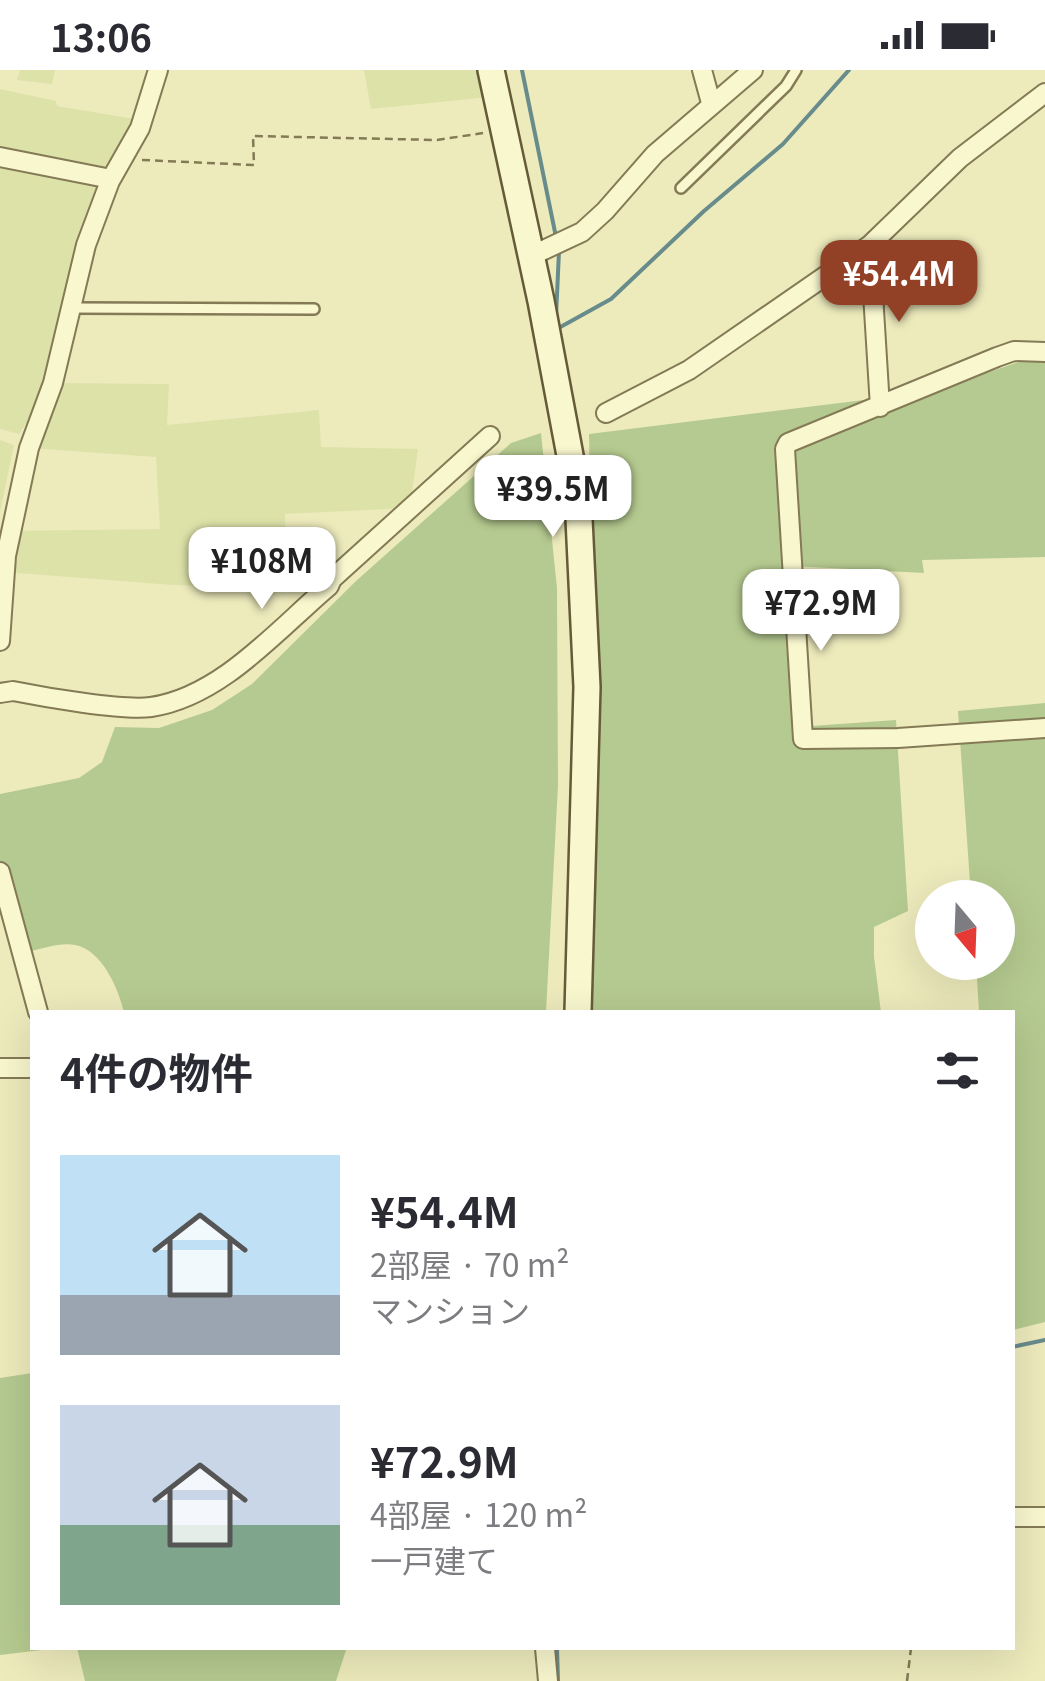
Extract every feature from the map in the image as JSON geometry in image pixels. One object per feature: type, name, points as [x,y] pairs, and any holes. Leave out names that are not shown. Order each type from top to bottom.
[{"type":"street","points":[[0,642],[6,556],[22,481],[73,308],[86,245],[111,179],[140,128],[158,70]]},
{"type":"street","points":[[492,70],[578,498],[587,688],[578,1010]]},
{"type":"street","points":[[702,70],[711,103]]},
{"type":"street","points":[[532,256],[582,232],[606,212],[655,154],[752,70]]},
{"type":"street","points":[[606,414],[689,370],[870,245],[960,158],[1045,93]]},
{"type":"street","points":[[0,157],[111,179]]},
{"type":"street","points":[[870,245],[880,408]]},
{"type":"street","points":[[1045,352],[1014,351],[788,443],[784,448],[803,739],[898,738],[1045,728]]},
{"type":"street","points":[[0,694],[13,690],[130,707],[151,707],[182,699],[238,664],[490,436]]},
{"type":"street","points":[[0,872],[37,1010]]},
{"type":"street","points":[[0,1068],[30,1068]]},
{"type":"street","points":[[1015,1517],[1045,1517]]},
{"type":"street","points":[[545,1650],[548,1681]]},
{"type":"lane","points":[[681,188],[786,86],[796,70]]},
{"type":"lane","points":[[73,308],[314,309]]},
{"type":"path","points":[[122,160],[254,166],[253,136],[437,140],[504,129]]},
{"type":"path","points":[[906,1681],[911,1650]]},
{"type":"green space","points":[[20,70],[55,70],[52,84],[17,80]]},
{"type":"green space","points":[[364,70],[485,70],[489,97],[371,109]]},
{"type":"green space","points":[[0,89],[56,101],[57,106],[135,119],[105,172],[0,154]]},
{"type":"green space","points":[[0,166],[97,183],[74,302],[53,383],[169,384],[167,425],[319,410],[321,447],[418,449],[410,508],[285,514],[286,588],[173,585],[5,572],[11,531],[160,529],[156,457],[29,448],[49,389],[19,434],[0,429]]},
{"type":"green space","points":[[1045,353],[1045,557],[922,560],[924,573],[792,566],[797,727],[896,720],[908,911],[874,927],[881,1010],[584,1010],[589,434],[864,400],[867,421],[919,396]]},
{"type":"green space","points":[[541,433],[557,588],[558,785],[546,1010],[123,1010],[107,971],[85,948],[64,944],[27,952],[0,891],[0,794],[79,778],[102,762],[115,727],[159,728],[212,710],[252,684],[356,581],[511,443]]},
{"type":"green space","points":[[0,440],[14,445],[0,512]]},
{"type":"green space","points":[[1045,703],[1045,1322],[1015,1330],[1015,1010],[979,1010],[977,980],[1015,980],[1015,880],[970,880],[958,711]]},
{"type":"green space","points":[[30,1373],[30,1650],[42,1650],[0,1655],[0,1378]]},
{"type":"green space","points":[[77,1650],[346,1650],[336,1681],[85,1681]]},
{"type":"waterway","points":[[522,70],[556,237]]},
{"type":"waterway","points":[[555,330],[611,299],[704,211],[783,144],[849,70]]},
{"type":"waterway","points":[[556,317],[559,251]]},
{"type":"waterway","points":[[571,394],[579,439]]},
{"type":"waterway","points":[[1015,1346],[1045,1340]]},
{"type":"waterway","points":[[557,1650],[558,1681]]}]
